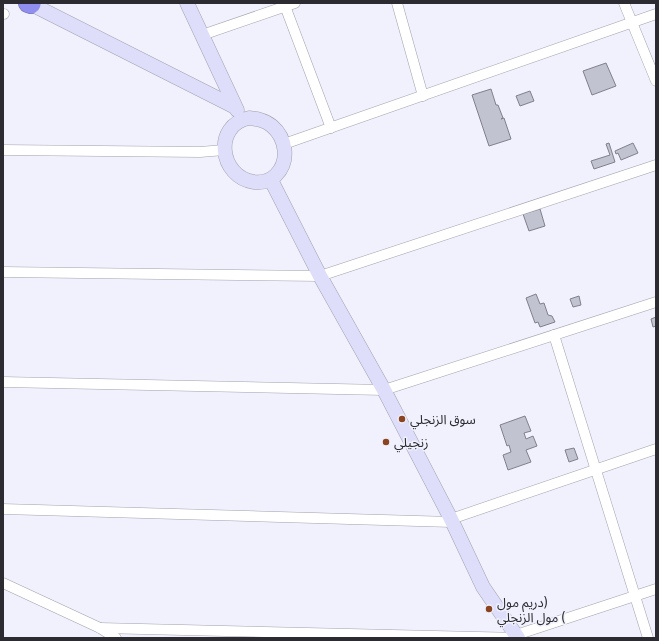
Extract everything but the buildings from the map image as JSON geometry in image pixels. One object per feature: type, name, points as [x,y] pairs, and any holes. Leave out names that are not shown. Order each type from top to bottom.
[{"type":"main road","points":[[29,3],[238,113],[249,118],[261,119],[271,125],[279,134],[284,144],[285,154],[283,164],[278,173],[271,180],[261,182],[250,181],[240,177],[232,170],[226,160],[224,150],[225,139],[238,113]]},
{"type":"main road","points":[[186,3],[238,113]]},
{"type":"main road","points":[[271,180],[320,276],[384,390],[452,521],[483,587],[517,637]]},
{"type":"street","points":[[202,35],[294,3]]},
{"type":"street","points":[[397,3],[423,96]]},
{"type":"street","points":[[624,3],[656,81]]},
{"type":"street","points":[[284,6],[331,128]]},
{"type":"street","points":[[284,144],[656,14]]},
{"type":"street","points":[[3,150],[200,152],[224,150]]},
{"type":"street","points":[[3,272],[320,276],[656,165]]},
{"type":"street","points":[[3,382],[384,390],[656,302]]},
{"type":"street","points":[[554,335],[648,638]]},
{"type":"street","points":[[3,509],[452,521],[656,449]]},
{"type":"street","points":[[3,582],[100,628],[116,638]]},
{"type":"street","points":[[100,628],[360,636],[517,637],[656,589]]},
{"type":"place","name":"سوق الزنجلي","points":[[402,419]]},
{"type":"place","name":"زنجيلي","points":[[386,442]]},
{"type":"place","name":"دريم مول) مول الزنجلي (","points":[[489,609]]}]
